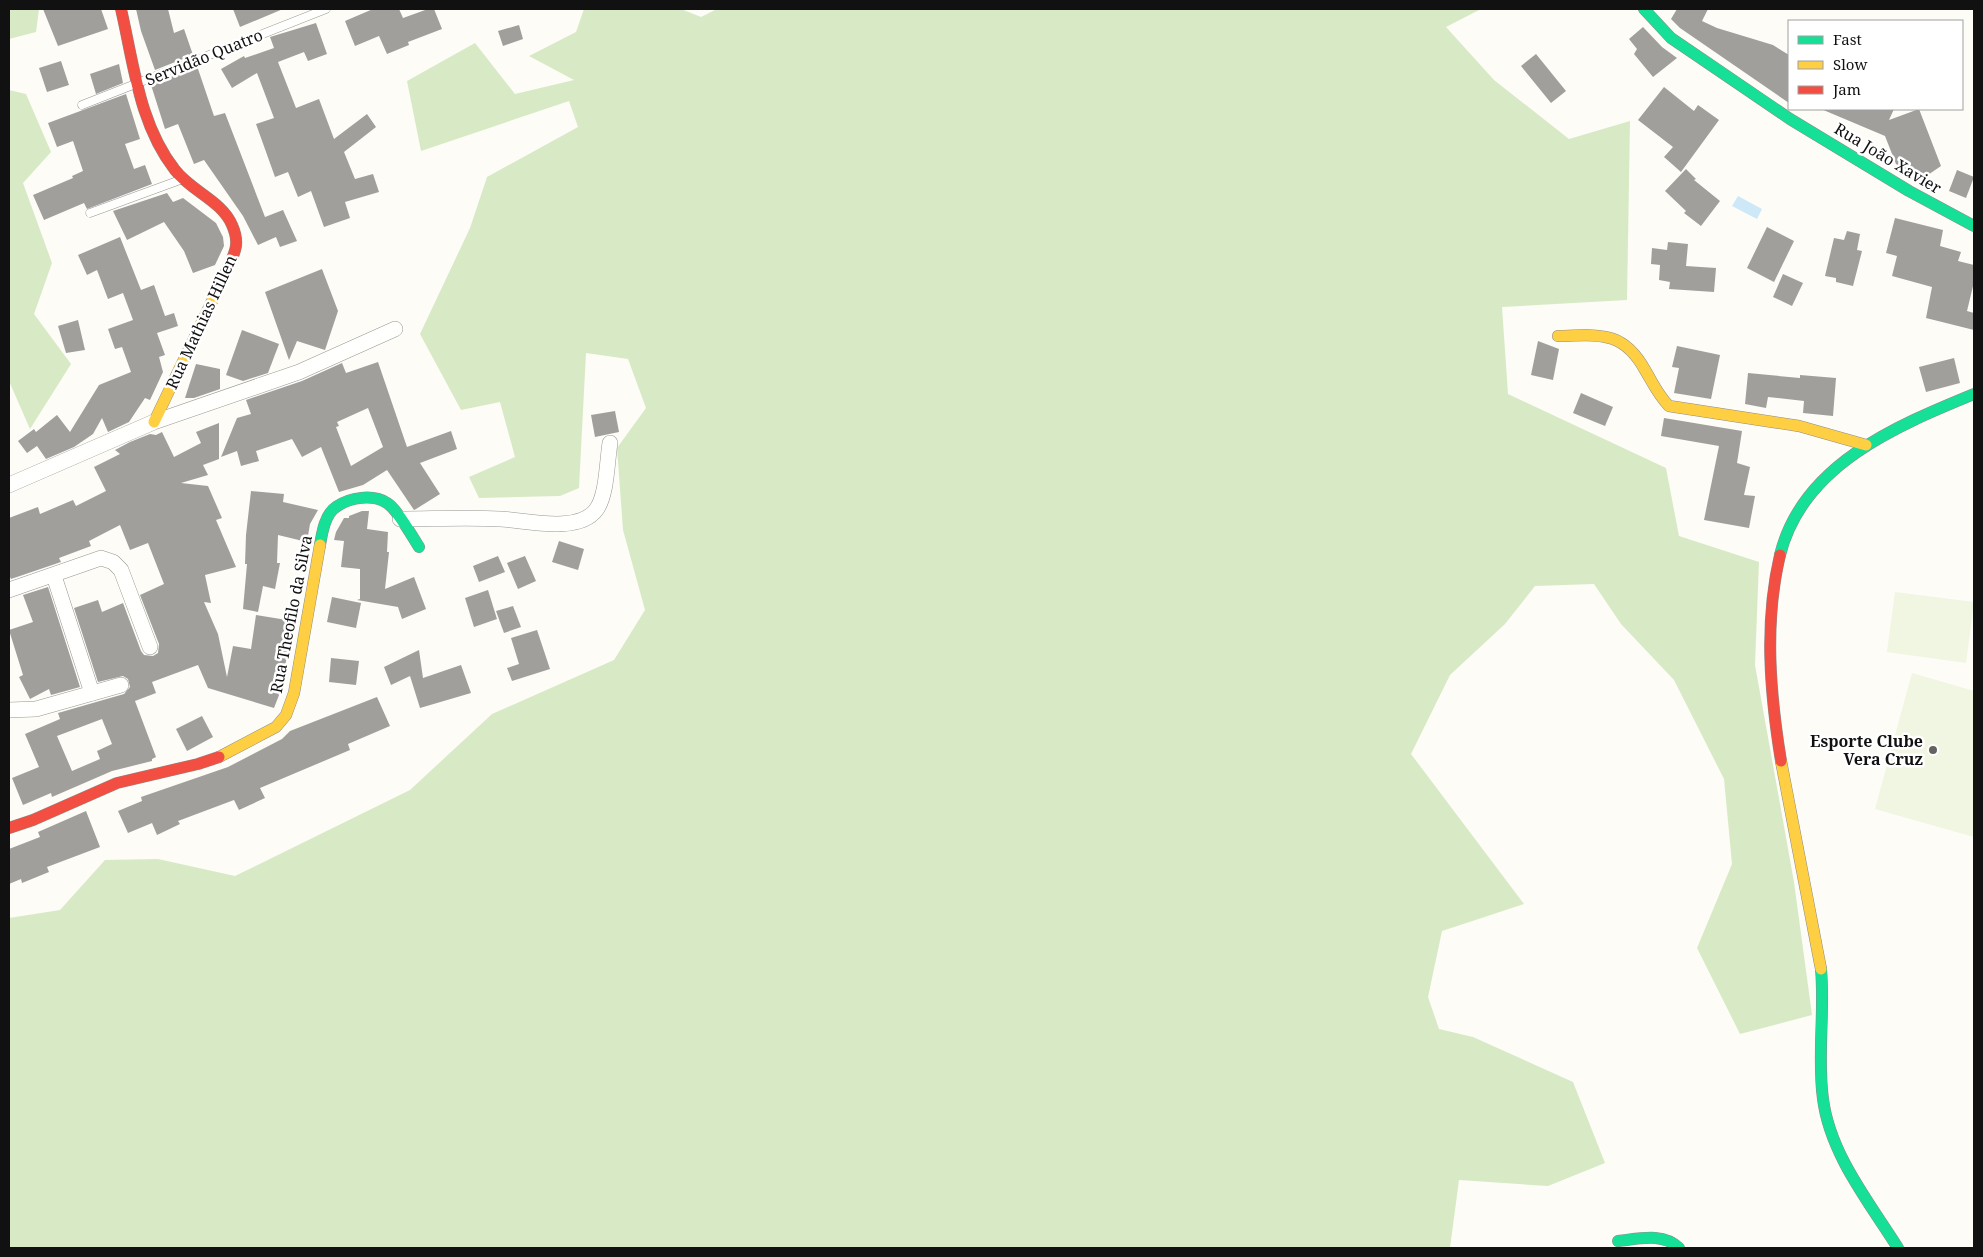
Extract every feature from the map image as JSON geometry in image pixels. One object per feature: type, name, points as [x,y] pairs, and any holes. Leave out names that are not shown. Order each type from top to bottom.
[{"type":"street","name":"Rua Mathias Hillen","points":[[121,9],[146,116],[158,145],[182,179],[223,210],[231,219],[236,232],[237,248],[154,422]]},
{"type":"street","name":"Rua João Xavier","points":[[1644,9],[1672,38],[1793,114],[1909,191],[1974,226]]},
{"type":"street","points":[[9,485],[154,422],[299,372],[395,329]]},
{"type":"street","points":[[1558,336],[1611,336],[1623,341],[1637,353],[1657,393],[1668,406],[1799,426],[1866,445]]},
{"type":"street","points":[[1898,1248],[1852,1174],[1827,1119],[1820,1076],[1823,1031],[1820,962],[1775,724],[1769,651],[1772,593],[1781,552],[1791,521],[1824,477],[1866,445],[1922,416],[1974,394]]},
{"type":"street","points":[[400,519],[501,518],[546,524],[584,520],[595,512],[601,502],[610,443]]},
{"type":"street","name":"Rua Theofilo da Silva","points":[[9,828],[33,820],[117,783],[198,764],[224,755],[276,728],[286,715],[294,693],[323,527],[335,507],[360,498],[375,498],[389,504],[419,547]]},
{"type":"street","points":[[9,590],[54,576],[101,558],[113,562],[121,570],[150,647]]},
{"type":"street","points":[[54,576],[92,692]]},
{"type":"street","points":[[9,710],[36,709],[121,685]]},
{"type":"street","points":[[1618,1241],[1667,1239],[1675,1243],[1679,1248]]},
{"type":"lane","name":"Servidão Quatro","points":[[82,105],[326,9]]},
{"type":"lane","points":[[90,212],[182,179]]},
{"type":"green space","points":[[9,9],[39,9],[36,32],[9,39]]},
{"type":"green space","points":[[584,9],[681,9],[701,17],[717,9],[1481,9],[1446,27],[1494,80],[1569,139],[1630,121],[1627,300],[1502,307],[1508,394],[1666,468],[1679,536],[1759,562],[1755,665],[1794,882],[1812,1015],[1740,1034],[1697,948],[1732,864],[1724,779],[1674,680],[1621,624],[1594,584],[1535,586],[1505,624],[1450,675],[1411,754],[1524,904],[1442,931],[1428,997],[1439,1029],[1473,1037],[1573,1082],[1605,1163],[1548,1186],[1459,1180],[1450,1248],[9,1248],[9,918],[60,910],[105,860],[158,859],[235,876],[410,790],[492,714],[614,660],[645,610],[623,530],[617,448],[646,408],[628,359],[586,353],[579,488],[560,496],[479,498],[469,477],[515,457],[500,402],[461,410],[420,334],[470,228],[487,177],[578,127],[569,101],[421,151],[407,81],[475,43],[515,94],[574,80],[529,56],[576,32]]},
{"type":"green space","points":[[9,90],[26,94],[51,152],[23,183],[52,263],[34,314],[71,364],[30,429],[9,381]]},
{"type":"green space","points":[[1895,592],[1974,602],[1966,663],[1887,652]]},
{"type":"green space","name":"Esporte Clube Vera Cruz","points":[[1912,673],[1974,691],[1974,837],[1875,809]]},
{"type":"water","points":[[1738,196],[1762,209],[1757,219],[1732,206]]},
{"type":"building","points":[[43,9],[101,9],[108,29],[58,46]]},
{"type":"building","points":[[136,9],[168,9],[174,33],[184,29],[193,55],[155,70],[141,31]]},
{"type":"building","points":[[233,9],[283,9],[240,27]]},
{"type":"building","points":[[373,9],[399,9],[403,18],[428,9],[434,9],[442,29],[408,42],[409,45],[387,54],[379,36],[355,46],[345,21]]},
{"type":"building","points":[[1677,9],[1708,9],[1702,21],[1717,28],[1773,45],[1788,54],[1788,102],[1680,28],[1671,19]]},
{"type":"building","points":[[316,23],[327,54],[308,61],[304,52],[278,62],[296,108],[319,99],[334,139],[367,114],[376,127],[344,152],[355,179],[373,174],[379,192],[345,202],[350,218],[324,227],[311,191],[298,197],[288,172],[275,177],[256,124],[274,118],[257,73],[232,88],[221,69],[244,56],[245,58],[274,48],[270,37]]},
{"type":"building","points":[[519,25],[523,39],[503,46],[498,31]]},
{"type":"building","points":[[1643,27],[1662,47],[1677,58],[1653,77],[1634,54],[1637,49],[1629,39]]},
{"type":"building","points":[[1536,54],[1566,91],[1551,103],[1521,66]]},
{"type":"building","points":[[61,61],[69,85],[47,92],[39,68]]},
{"type":"building","points":[[119,64],[123,83],[96,94],[90,74]]},
{"type":"building","points":[[197,66],[214,116],[225,113],[265,217],[283,210],[297,241],[280,247],[276,237],[258,245],[243,216],[204,160],[194,164],[178,124],[165,129],[151,85]]},
{"type":"building","points":[[1664,87],[1694,111],[1698,105],[1719,120],[1681,172],[1664,157],[1673,147],[1638,120]]},
{"type":"building","points":[[126,94],[140,139],[125,144],[134,169],[145,165],[152,184],[87,209],[84,203],[44,220],[33,195],[73,178],[72,176],[83,171],[73,141],[57,147],[48,123]]},
{"type":"building","points":[[1823,110],[1894,110],[1889,120],[1919,110],[1941,166],[1922,179],[1896,164],[1885,136]]},
{"type":"building","points":[[1686,169],[1696,179],[1694,180],[1720,201],[1701,226],[1684,213],[1686,211],[1665,191]]},
{"type":"building","points":[[1957,170],[1974,177],[1966,198],[1949,191]]},
{"type":"building","points":[[167,193],[173,202],[183,198],[216,223],[223,237],[224,246],[215,265],[193,273],[184,251],[164,222],[127,240],[113,211]]},
{"type":"building","points":[[1895,218],[1943,230],[1940,246],[1961,252],[1958,261],[1974,265],[1974,282],[1967,311],[1974,313],[1974,330],[1926,318],[1932,287],[1892,276],[1897,256],[1886,253]]},
{"type":"building","points":[[1767,227],[1794,241],[1774,282],[1747,268]]},
{"type":"building","points":[[1847,231],[1860,234],[1857,250],[1862,251],[1853,286],[1836,282],[1836,278],[1825,276],[1834,238],[1844,240]]},
{"type":"building","points":[[120,237],[141,290],[154,285],[165,316],[174,313],[178,326],[157,333],[165,355],[159,357],[163,372],[150,400],[145,398],[129,422],[108,432],[102,418],[93,434],[74,447],[46,459],[37,446],[27,453],[18,441],[34,429],[36,432],[57,415],[70,432],[99,385],[131,372],[122,347],[115,349],[108,329],[133,320],[123,293],[108,299],[97,270],[87,275],[78,255]]},
{"type":"building","points":[[1668,242],[1688,244],[1686,266],[1716,268],[1714,292],[1669,289],[1670,282],[1659,280],[1660,265],[1651,264],[1652,248],[1667,250]]},
{"type":"building","points":[[322,269],[338,311],[325,350],[297,341],[289,360],[265,292]]},
{"type":"building","points":[[1783,274],[1803,283],[1792,306],[1773,297]]},
{"type":"building","points":[[78,320],[85,350],[66,353],[58,326]]},
{"type":"building","points":[[242,330],[279,344],[268,373],[243,381],[226,375]]},
{"type":"building","points":[[1538,341],[1559,349],[1553,380],[1531,375]]},
{"type":"building","points":[[1677,346],[1720,355],[1711,399],[1674,393],[1679,368],[1672,367]]},
{"type":"building","points":[[1954,358],[1960,383],[1926,392],[1919,367]]},
{"type":"building","points":[[378,362],[407,447],[451,431],[457,449],[420,463],[440,494],[414,510],[387,470],[363,485],[339,492],[321,447],[302,457],[292,439],[256,451],[259,461],[241,466],[237,451],[221,457],[237,418],[251,414],[246,400],[302,381],[342,363],[346,373]],"holes":[[[368,408],[383,447],[351,466],[336,427],[339,426],[337,422]]]},
{"type":"building","points":[[196,364],[220,369],[220,389],[194,398],[185,398]]},
{"type":"building","points":[[1748,373],[1800,378],[1800,375],[1836,378],[1833,416],[1803,413],[1804,401],[1768,397],[1766,408],[1745,404]]},
{"type":"building","points":[[1581,393],[1613,407],[1605,426],[1573,413]]},
{"type":"building","points":[[615,411],[619,432],[595,437],[591,415]]},
{"type":"building","points":[[1664,418],[1742,431],[1737,463],[1750,467],[1744,495],[1755,496],[1749,528],[1704,520],[1719,446],[1661,436]]},
{"type":"building","points":[[219,423],[219,459],[203,465],[208,475],[181,483],[208,486],[222,518],[216,520],[236,567],[205,575],[211,603],[204,602],[218,634],[227,677],[233,646],[251,649],[256,615],[293,621],[281,690],[274,708],[208,688],[198,665],[152,682],[156,693],[135,701],[156,757],[152,761],[112,771],[52,797],[51,793],[23,805],[12,778],[39,767],[25,734],[60,719],[58,713],[124,694],[130,687],[128,679],[123,676],[98,682],[74,608],[98,600],[102,612],[123,603],[141,651],[144,655],[153,656],[158,653],[159,644],[140,595],[164,584],[148,543],[130,550],[120,525],[89,541],[91,546],[59,558],[61,562],[11,579],[9,575],[9,518],[38,507],[40,514],[73,500],[76,506],[106,491],[94,467],[120,454],[115,450],[130,442],[150,434],[156,435],[162,432],[174,457],[201,443],[196,432]],"holes":[[[102,719],[112,744],[97,751],[100,759],[72,771],[57,736]]]},
{"type":"building","points":[[251,491],[284,494],[283,502],[318,510],[310,524],[307,542],[278,535],[277,563],[280,563],[275,589],[263,586],[258,612],[243,609],[247,564],[245,564],[246,535]]},
{"type":"building","points":[[362,511],[369,511],[367,529],[388,532],[387,552],[389,552],[385,589],[414,577],[426,609],[402,619],[398,607],[357,600],[360,599],[360,569],[341,567],[344,541],[334,540],[344,518],[349,518],[349,516]]},
{"type":"building","points":[[559,541],[584,549],[578,570],[552,562]]},
{"type":"building","points":[[498,556],[505,572],[479,582],[473,566]]},
{"type":"building","points":[[525,556],[536,581],[518,589],[507,563]]},
{"type":"building","points":[[48,587],[80,687],[51,695],[49,689],[30,699],[19,677],[23,675],[9,630],[33,622],[23,595]]},
{"type":"building","points":[[488,590],[497,619],[474,627],[465,598]]},
{"type":"building","points":[[332,597],[361,603],[356,628],[327,622]]},
{"type":"building","points":[[513,606],[521,627],[504,633],[496,611]]},
{"type":"building","points":[[537,630],[550,669],[512,681],[507,668],[519,664],[511,638]]},
{"type":"building","points":[[419,650],[423,678],[461,665],[471,693],[420,708],[410,676],[391,685],[384,667]]},
{"type":"building","points":[[331,658],[359,661],[356,685],[329,682]]},
{"type":"building","points":[[377,697],[390,726],[348,744],[350,750],[260,788],[265,798],[239,810],[234,800],[178,821],[180,824],[157,835],[152,823],[128,833],[118,811],[142,801],[141,797],[228,767],[282,739],[290,731]]},
{"type":"building","points":[[202,716],[213,737],[187,751],[176,729]]},
{"type":"building","points":[[86,811],[100,847],[47,867],[49,872],[22,883],[21,879],[9,884],[9,849],[40,837],[38,832]]},
{"type":"traffic: fast","points":[[1644,9],[1671,38],[1790,119],[1909,191],[1974,226]]},
{"type":"traffic: fast","points":[[1780,555],[1791,524],[1809,496],[1830,473],[1884,435],[1944,406],[1974,394]]},
{"type":"traffic: fast","points":[[320,545],[325,524],[332,510],[355,499],[375,498],[391,506],[419,547]]},
{"type":"traffic: fast","points":[[1821,969],[1821,1083],[1827,1119],[1842,1158],[1852,1177],[1898,1248]]},
{"type":"traffic: fast","points":[[1618,1241],[1658,1238],[1673,1243],[1679,1248]]},
{"type":"traffic: slow","points":[[154,422],[226,272]]},
{"type":"traffic: slow","points":[[1558,336],[1586,335],[1619,341],[1637,357],[1669,406],[1799,426],[1866,445]]},
{"type":"traffic: slow","points":[[219,757],[276,727],[286,715],[294,693],[320,545]]},
{"type":"traffic: slow","points":[[1781,761],[1821,969]]},
{"type":"traffic: jam","points":[[121,9],[139,93],[153,133],[175,170],[189,184],[221,209],[235,232],[236,244],[234,254],[226,272]]},
{"type":"traffic: jam","points":[[1780,555],[1772,606],[1770,658],[1774,710],[1781,761]]},
{"type":"traffic: jam","points":[[9,828],[33,820],[117,783],[198,764],[219,757]]},
{"type":"place","name":"Esporte Clube Vera Cruz","points":[[1933,750]]}]
